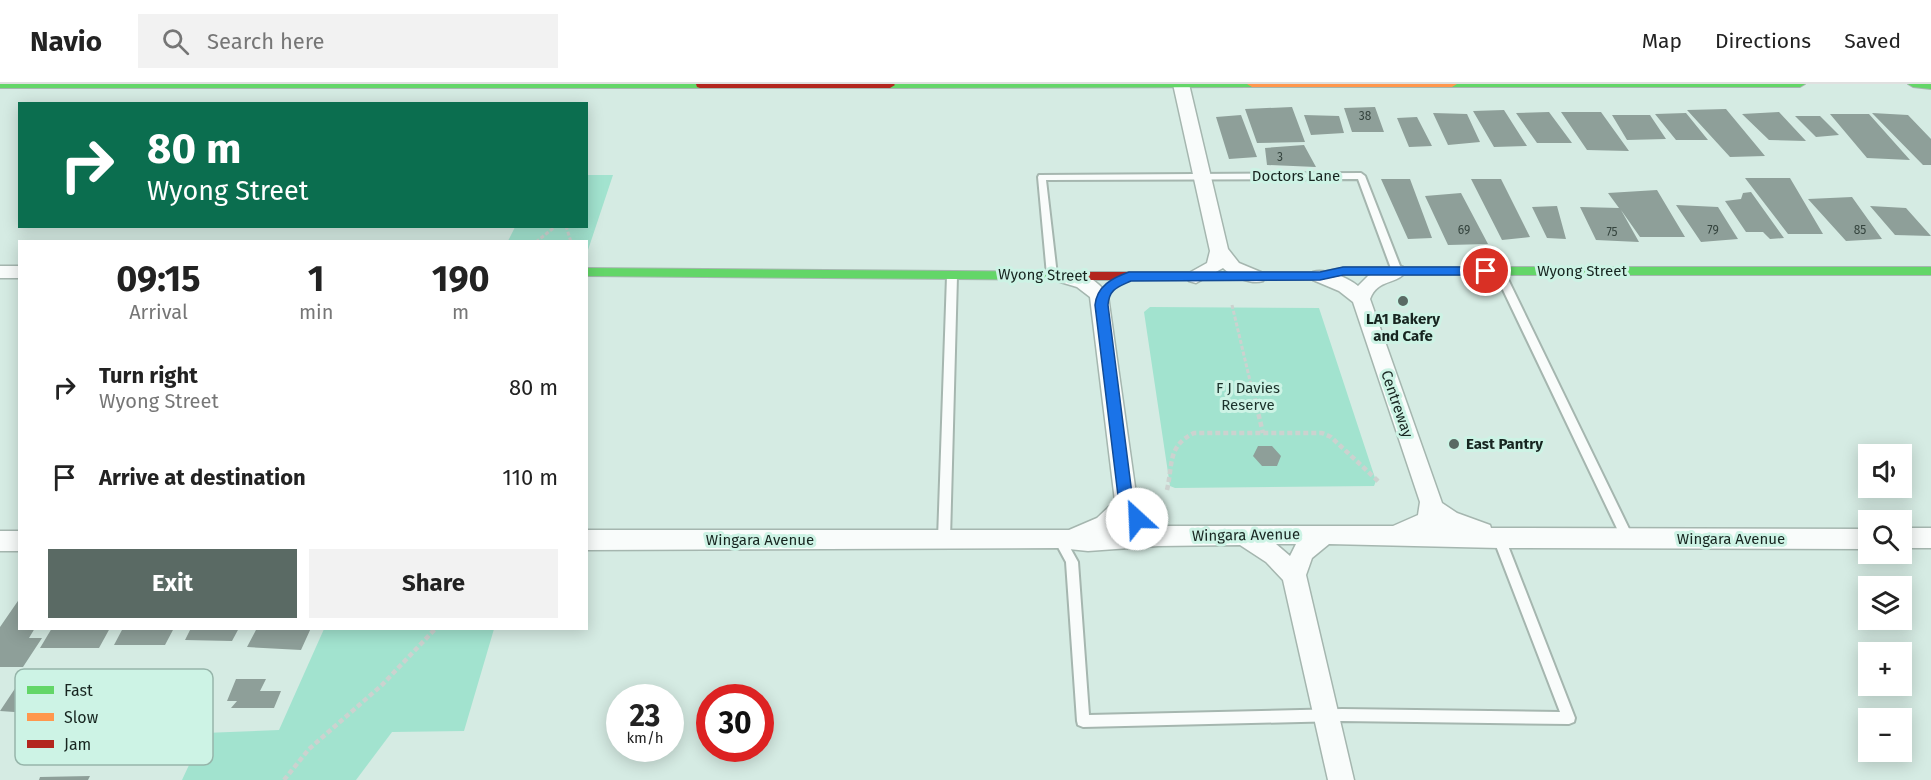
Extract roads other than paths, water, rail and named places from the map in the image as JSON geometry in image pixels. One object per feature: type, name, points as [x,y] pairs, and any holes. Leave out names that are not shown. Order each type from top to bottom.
[{"type":"main road","points":[[4,88],[250,84],[1800,84]]},
{"type":"main road","points":[[1913,84],[1931,86]]},
{"type":"main road","name":"Wyong Street","points":[[588,272],[1256,277],[1320,276],[1343,271],[1931,271]]},
{"type":"street","points":[[1181,84],[1219,251],[1215,266],[1196,277]]},
{"type":"street","points":[[1219,251],[1233,267],[1256,277]]},
{"type":"street","points":[[1320,276],[1346,286],[1361,299],[1366,286],[1376,279],[1397,271]]},
{"type":"street","points":[[0,272],[18,272]]},
{"type":"street","points":[[1052,275],[1078,279],[1088,284],[1099,296],[1126,504],[1137,519],[1158,536]]},
{"type":"street","points":[[1101,305],[1102,295],[1108,287],[1129,276]]},
{"type":"street","name":"Centreway","points":[[1361,299],[1432,508]]},
{"type":"street","points":[[1059,538],[1095,531],[1114,520],[1126,504]]},
{"type":"street","points":[[1398,534],[1427,521],[1432,508],[1449,520],[1499,538]]},
{"type":"street","points":[[1294,575],[1303,552],[1324,534]]},
{"type":"street","name":"Wingara Avenue","points":[[588,540],[1059,538],[1108,540],[1158,536],[1324,534],[1628,539],[1858,538]]},
{"type":"street","points":[[1245,536],[1274,555],[1294,575],[1341,780]]},
{"type":"street","points":[[1912,538],[1931,538]]},
{"type":"street","points":[[0,541],[18,541]]},
{"type":"lane","name":"Doctors Lane","points":[[1202,177],[1360,176],[1397,271]]},
{"type":"lane","points":[[1052,275],[1042,177],[1202,177]]},
{"type":"lane","points":[[1499,271],[1628,539]]},
{"type":"lane","points":[[944,539],[952,276]]},
{"type":"lane","points":[[1059,538],[1072,562],[1083,721],[1326,715],[1569,718],[1499,538]]},
{"type":"place","name":"LA1 Bakery and Cafe","points":[[1403,301]]},
{"type":"place","name":"East Pantry","points":[[1454,444]]},
{"type":"park label","name":"F J Davies Reserve","points":[[1248,396]]}]
